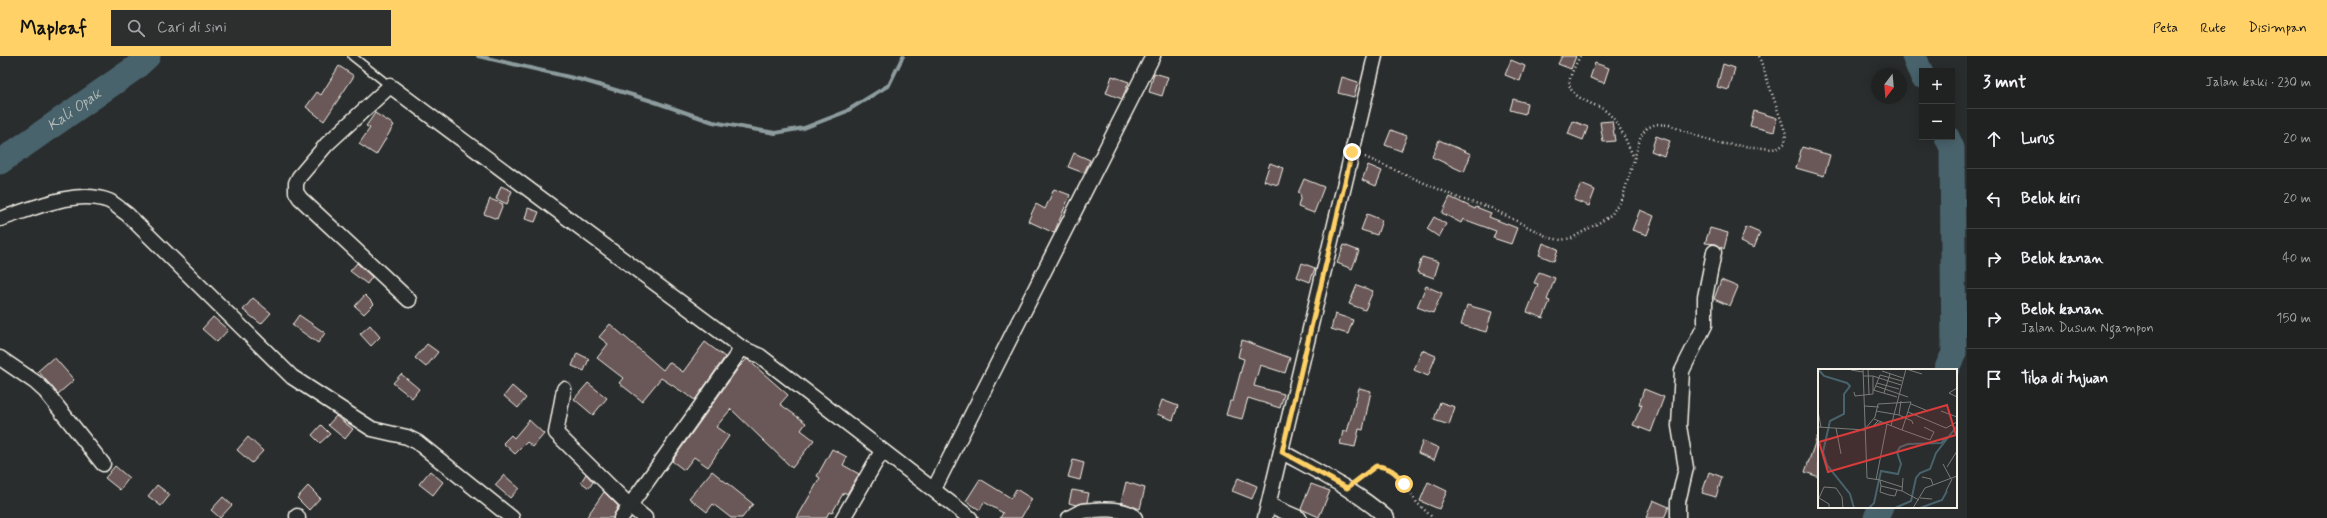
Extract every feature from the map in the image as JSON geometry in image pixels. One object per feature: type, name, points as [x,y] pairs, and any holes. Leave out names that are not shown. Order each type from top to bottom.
[{"type":"street","points":[[934,489],[1153,56]]},
{"type":"street","points":[[1299,518],[1266,514],[1282,452],[1375,56]]},
{"type":"street","points":[[409,300],[300,198],[296,192],[296,183],[299,176],[327,144],[390,86],[742,348],[760,356],[970,518]]},
{"type":"street","points":[[0,219],[75,197],[91,197],[109,202],[127,214],[292,377],[362,424],[382,432],[407,437],[417,442],[512,518]]},
{"type":"street","points":[[1678,518],[1678,502],[1686,468],[1679,426],[1682,371],[1706,325],[1705,297],[1714,252]]},
{"type":"street","points":[[621,518],[742,348]]},
{"type":"street","points":[[0,358],[35,382],[45,391],[103,464]]},
{"type":"street","points":[[564,389],[556,433],[630,506],[645,518]]},
{"type":"street","points":[[843,518],[882,451]]},
{"type":"street","points":[[1282,452],[1347,488],[1387,518]]},
{"type":"street","points":[[1069,518],[1083,511],[1106,510],[1128,513],[1135,518]]},
{"type":"lane","points":[[352,56],[390,86]]},
{"type":"path","points":[[1580,56],[1569,79],[1570,87],[1573,93],[1604,110],[1614,119],[1634,158]]},
{"type":"path","points":[[1352,152],[1461,199],[1489,206],[1550,238],[1561,240],[1572,238],[1612,214],[1623,196],[1641,136],[1647,128],[1656,124],[1669,125],[1716,143],[1772,149],[1780,148],[1785,143],[1786,134],[1759,56]]},
{"type":"path","points":[[1347,488],[1376,466],[1387,467],[1397,473],[1417,503],[1433,518]]},
{"type":"building","points":[[1562,56],[1576,56],[1571,69],[1558,64]]},
{"type":"building","points":[[1511,60],[1525,66],[1520,81],[1505,75]]},
{"type":"building","points":[[1595,63],[1609,68],[1604,83],[1590,78]]},
{"type":"building","points":[[1723,64],[1735,68],[1729,90],[1717,87]]},
{"type":"building","points":[[339,66],[354,76],[324,121],[306,107],[317,92],[321,95]]},
{"type":"building","points":[[1154,73],[1168,77],[1162,96],[1149,92]]},
{"type":"building","points":[[1112,76],[1129,82],[1122,99],[1106,93]]},
{"type":"building","points":[[1342,77],[1358,82],[1354,97],[1338,93]]},
{"type":"building","points":[[1513,99],[1527,103],[1525,114],[1510,110]]},
{"type":"building","points":[[1754,111],[1777,118],[1774,132],[1750,126]]},
{"type":"building","points":[[375,113],[394,125],[376,155],[359,144],[370,128],[366,126]]},
{"type":"building","points":[[1573,121],[1588,127],[1583,140],[1568,134]]},
{"type":"building","points":[[1612,121],[1615,141],[1603,142],[1600,122]]},
{"type":"building","points":[[1391,130],[1407,136],[1401,151],[1385,145]]},
{"type":"building","points":[[1656,136],[1670,141],[1664,156],[1651,151]]},
{"type":"building","points":[[1439,140],[1471,154],[1464,172],[1432,157]]},
{"type":"building","points":[[1802,147],[1830,155],[1824,176],[1796,168]]},
{"type":"building","points":[[1074,153],[1090,160],[1084,173],[1068,167]]},
{"type":"building","points":[[1270,163],[1283,168],[1278,185],[1264,181]]},
{"type":"building","points":[[1368,165],[1382,171],[1376,186],[1362,180]]},
{"type":"building","points":[[1304,179],[1324,187],[1314,213],[1298,207],[1301,195],[1298,193]]},
{"type":"building","points":[[1581,184],[1595,190],[1589,206],[1574,200]]},
{"type":"building","points":[[501,186],[512,191],[507,204],[496,199]]},
{"type":"building","points":[[1054,189],[1070,195],[1054,233],[1028,221],[1036,204],[1045,209]]},
{"type":"building","points":[[1450,197],[1475,209],[1476,207],[1491,213],[1489,217],[1517,228],[1511,244],[1493,238],[1496,231],[1463,219],[1461,223],[1442,213]]},
{"type":"building","points":[[490,199],[503,204],[497,219],[484,214]]},
{"type":"building","points":[[528,208],[539,212],[535,222],[525,219]]},
{"type":"building","points":[[1640,210],[1654,216],[1647,235],[1632,230]]},
{"type":"building","points":[[1367,214],[1382,220],[1377,235],[1361,230]]},
{"type":"building","points":[[1434,217],[1446,224],[1439,237],[1427,229]]},
{"type":"building","points":[[1746,227],[1760,233],[1754,248],[1740,242]]},
{"type":"building","points":[[1710,228],[1728,233],[1724,249],[1716,244],[1705,243]]},
{"type":"building","points":[[1543,243],[1558,249],[1554,261],[1539,255]]},
{"type":"building","points":[[1344,245],[1359,251],[1352,269],[1337,263]]},
{"type":"building","points":[[1422,257],[1439,262],[1434,278],[1417,272]]},
{"type":"building","points":[[357,263],[372,277],[367,284],[350,271]]},
{"type":"building","points":[[1302,263],[1315,268],[1310,282],[1297,277]]},
{"type":"building","points":[[1539,272],[1555,278],[1547,300],[1550,301],[1543,318],[1527,312],[1538,284],[1534,283]]},
{"type":"building","points":[[1721,280],[1738,287],[1730,306],[1714,299]]},
{"type":"building","points":[[1357,285],[1373,291],[1365,310],[1349,304]]},
{"type":"building","points":[[1426,286],[1442,293],[1433,313],[1417,307]]},
{"type":"building","points":[[365,295],[374,304],[364,314],[355,306]]},
{"type":"building","points":[[253,298],[271,313],[261,324],[243,310]]},
{"type":"building","points":[[1467,305],[1492,312],[1486,332],[1461,325]]},
{"type":"building","points":[[1335,314],[1353,320],[1348,334],[1331,329]]},
{"type":"building","points":[[299,315],[325,333],[318,343],[292,325]]},
{"type":"building","points":[[213,317],[228,330],[217,342],[202,329]]},
{"type":"building","points":[[610,324],[663,370],[669,362],[683,372],[705,342],[725,357],[695,400],[661,378],[642,401],[619,383],[623,378],[597,358],[608,344],[599,337]]},
{"type":"building","points":[[370,325],[380,337],[371,346],[360,334]]},
{"type":"building","points":[[1242,340],[1290,358],[1285,373],[1260,365],[1254,386],[1284,394],[1280,408],[1248,398],[1242,419],[1226,415],[1230,401],[1233,401],[1244,359],[1238,357]]},
{"type":"building","points":[[427,344],[438,352],[426,367],[415,358]]},
{"type":"building","points":[[1422,350],[1436,356],[1428,376],[1414,370]]},
{"type":"building","points":[[577,353],[589,359],[584,371],[572,366]]},
{"type":"building","points":[[54,357],[74,380],[58,394],[38,371]]},
{"type":"building","points":[[747,359],[788,395],[780,404],[806,423],[801,430],[814,440],[792,468],[731,409],[716,427],[729,436],[708,467],[694,457],[684,470],[672,461],[739,367]]},
{"type":"building","points":[[401,374],[419,389],[412,398],[393,383]]},
{"type":"building","points":[[588,383],[607,398],[593,415],[574,399]]},
{"type":"building","points":[[512,386],[526,398],[518,408],[504,396]]},
{"type":"building","points":[[1359,388],[1371,391],[1363,430],[1359,429],[1355,447],[1340,444],[1343,431],[1347,432]]},
{"type":"building","points":[[1644,389],[1664,397],[1651,432],[1633,425],[1642,405],[1639,404]]},
{"type":"building","points":[[1162,400],[1178,406],[1173,420],[1157,414]]},
{"type":"building","points":[[1440,402],[1455,407],[1449,425],[1434,420]]},
{"type":"building","points":[[336,416],[353,429],[345,439],[328,425]]},
{"type":"building","points":[[529,420],[544,434],[533,447],[527,442],[515,454],[503,443],[511,435],[514,438]]},
{"type":"building","points":[[321,425],[330,434],[320,443],[312,435]]},
{"type":"building","points":[[248,437],[263,451],[252,463],[237,450]]},
{"type":"building","points":[[1817,437],[1818,437],[1818,477],[1805,472]]},
{"type":"building","points":[[1423,441],[1439,448],[1434,460],[1418,453]]},
{"type":"building","points":[[832,449],[847,457],[843,465],[859,474],[847,494],[844,492],[832,513],[829,512],[826,518],[797,518],[820,478],[817,476]]},
{"type":"building","points":[[1073,460],[1084,463],[1080,480],[1068,477]]},
{"type":"building","points":[[115,466],[129,478],[120,490],[105,478]]},
{"type":"building","points":[[430,471],[443,482],[433,495],[419,484]]},
{"type":"building","points":[[712,471],[753,504],[742,518],[731,518],[713,504],[707,512],[689,498]]},
{"type":"building","points":[[1709,472],[1722,477],[1716,497],[1702,493]]},
{"type":"building","points":[[586,474],[593,482],[589,488],[581,482]]},
{"type":"building","points":[[504,475],[519,488],[510,498],[495,485]]},
{"type":"building","points":[[1238,478],[1257,486],[1252,499],[1232,491]]},
{"type":"building","points":[[980,479],[1011,498],[1016,489],[1032,499],[1021,518],[1000,518],[1003,513],[984,502],[980,510],[966,501]]},
{"type":"building","points":[[1126,482],[1145,488],[1140,509],[1121,502]]},
{"type":"building","points":[[1428,482],[1447,491],[1439,509],[1420,501]]},
{"type":"building","points":[[1311,484],[1330,491],[1319,517],[1301,509]]},
{"type":"building","points":[[157,485],[170,495],[161,506],[148,496]]},
{"type":"building","points":[[308,486],[320,498],[309,510],[297,498]]},
{"type":"building","points":[[1072,490],[1089,493],[1087,502],[1076,505],[1069,503]]},
{"type":"building","points":[[604,492],[618,506],[613,518],[586,518]]},
{"type":"building","points":[[223,497],[232,505],[220,518],[211,510]]},
{"type":"building","points":[[1653,500],[1669,507],[1664,518],[1646,518]]},
{"type":"waterway","name":"Kali Opak","points":[[0,162],[135,68],[148,56]]},
{"type":"waterway","name":"Kali Opak","points":[[135,68],[154,56]]},
{"type":"waterway","points":[[478,56],[582,80],[649,100],[713,122],[775,133],[804,128],[845,112],[889,85],[903,56]]},
{"type":"waterway","points":[[1914,56],[1919,68]]},
{"type":"waterway","points":[[1946,369],[1954,353],[1952,148],[1948,140]]},
{"type":"waterway","points":[[1876,518],[1881,508]]},
{"type":"route","points":[[1352,152],[1282,452],[1347,488],[1362,477],[1368,470],[1376,466],[1387,467],[1397,473],[1404,484]]}]
